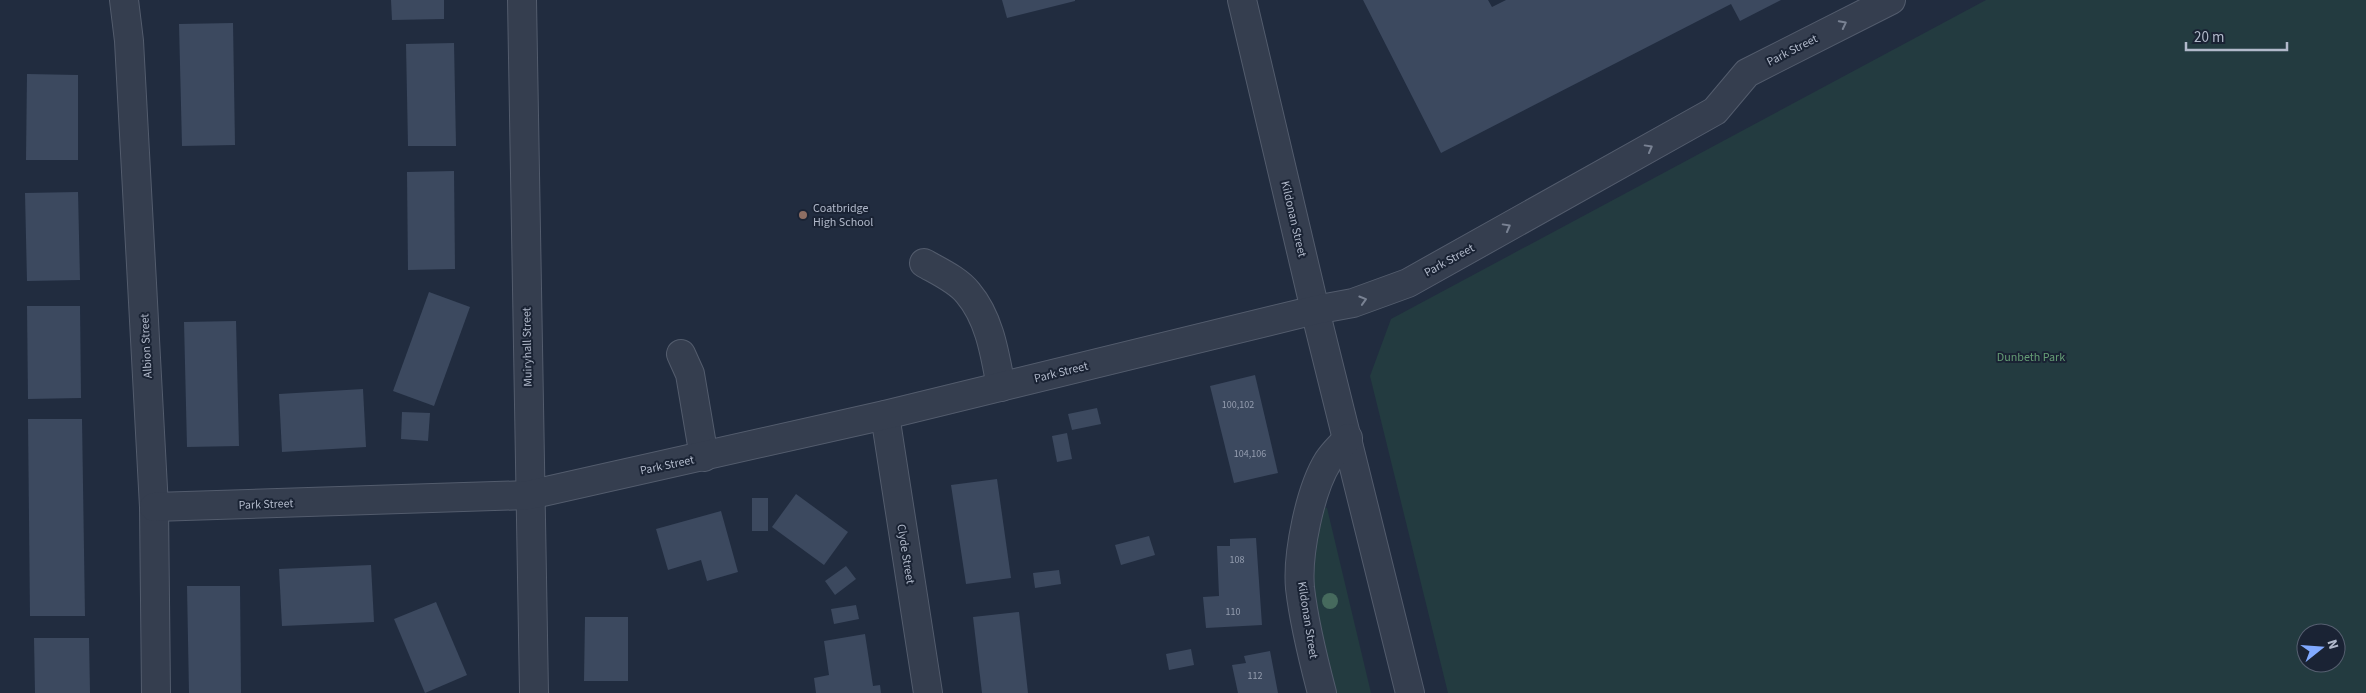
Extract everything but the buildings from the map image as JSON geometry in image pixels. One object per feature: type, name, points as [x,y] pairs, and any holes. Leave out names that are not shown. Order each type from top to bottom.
[{"type":"street","name":"Albion Street","points":[[124,0],[130,41],[154,507],[156,693]]},
{"type":"street","name":"Muiryhall Street","points":[[522,0],[529,495],[534,693]]},
{"type":"street","name":"Kildonan Street","points":[[1242,0],[1315,310],[1410,693]]},
{"type":"street","name":"Park Street","points":[[154,507],[529,495],[885,415],[1315,310],[1353,303],[1408,283],[1715,111],[1747,73],[1891,0]]},
{"type":"street","points":[[924,263],[942,273],[968,292],[991,333],[1001,387]]},
{"type":"street","points":[[681,354],[690,374],[704,457]]},
{"type":"street","name":"Clyde Street","points":[[885,415],[928,693]]},
{"type":"street","name":"Kildonan Street","points":[[1322,693],[1307,630],[1300,586],[1304,541],[1312,497],[1328,462],[1348,438]]},
{"type":"green space","name":"Dunbeth Park","points":[[1986,0],[2366,0],[2366,693],[1448,693],[1370,376],[1391,319]]},
{"type":"green space","points":[[1323,507],[1327,508],[1371,693],[1333,693],[1312,587],[1312,549]]},
{"type":"place","name":"Coatbridge High School","points":[[803,215]]}]
